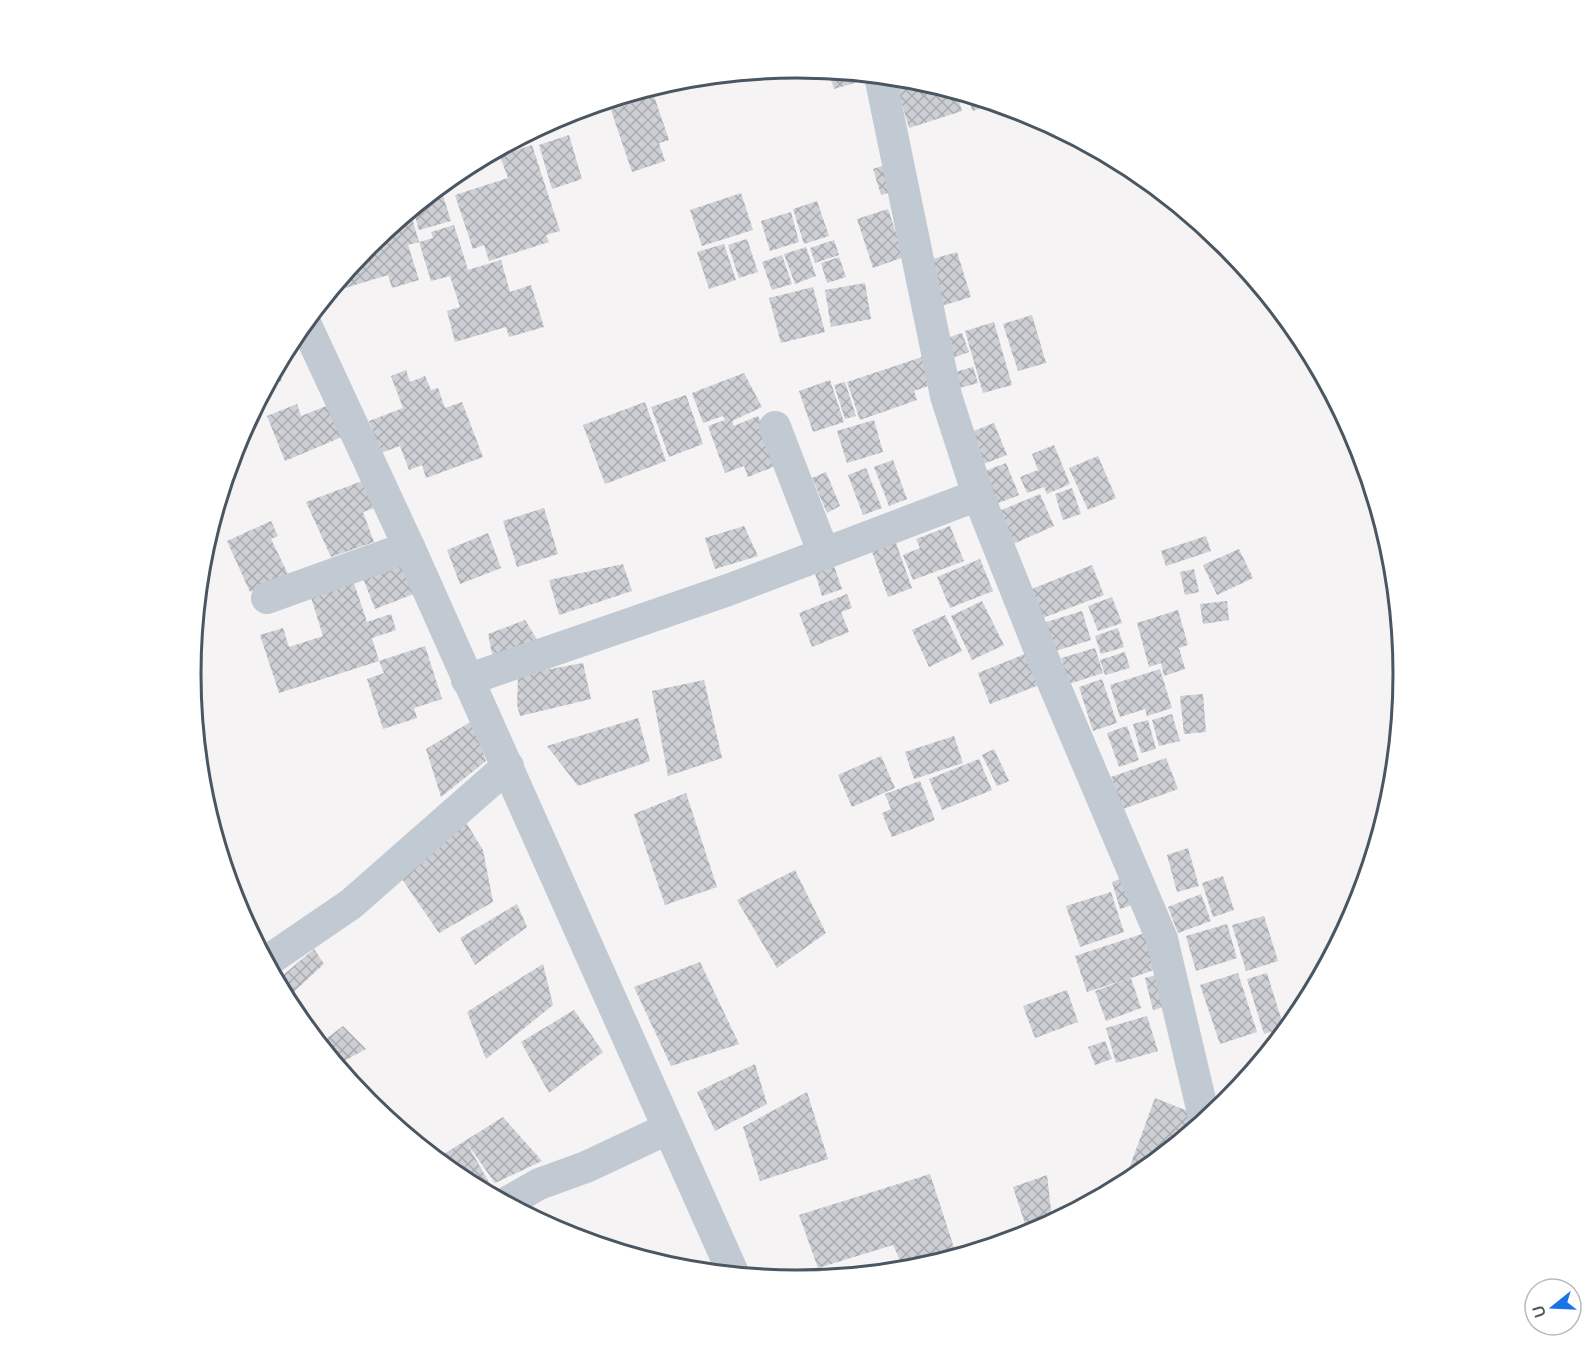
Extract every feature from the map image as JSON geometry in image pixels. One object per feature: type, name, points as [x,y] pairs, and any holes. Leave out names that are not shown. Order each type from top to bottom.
[{"type":"street","points":[[882,84],[946,396],[978,495],[1052,679],[1162,939],[1203,1112]]},
{"type":"street","points":[[309,332],[508,766],[667,1129],[730,1267]]},
{"type":"street","points":[[775,427],[824,554]]},
{"type":"street","points":[[467,680],[728,590],[978,495]]},
{"type":"street","points":[[267,598],[409,547]]},
{"type":"street","points":[[273,957],[351,904],[508,766]]},
{"type":"street","points":[[514,1199],[539,1184],[586,1167],[667,1129]]},
{"type":"building","points":[[831,79],[860,81],[834,89]]},
{"type":"building","points":[[897,86],[959,100],[962,111],[909,128]]},
{"type":"building","points":[[654,96],[669,140],[659,143],[665,161],[632,172],[611,110]]},
{"type":"building","points":[[970,104],[982,108],[973,111]]},
{"type":"building","points":[[569,135],[582,179],[552,189],[539,145]]},
{"type":"building","points":[[532,145],[560,231],[546,235],[549,242],[489,261],[484,245],[473,249],[455,195],[508,178],[500,157]]},
{"type":"building","points":[[891,163],[895,191],[881,195],[873,169]]},
{"type":"building","points":[[741,193],[753,230],[702,246],[690,210]]},
{"type":"building","points":[[443,195],[451,221],[419,230],[415,217]]},
{"type":"building","points":[[817,201],[829,236],[804,244],[793,209]]},
{"type":"building","points":[[888,209],[904,257],[873,268],[857,219]]},
{"type":"building","points":[[791,212],[799,242],[770,251],[761,221]]},
{"type":"building","points":[[412,219],[419,242],[408,245],[419,280],[392,288],[388,275],[342,289]]},
{"type":"building","points":[[454,225],[468,270],[501,260],[510,292],[531,285],[544,327],[509,337],[506,327],[455,342],[447,311],[460,307],[450,276],[431,281],[419,242],[433,238],[431,232]]},
{"type":"building","points":[[747,239],[758,272],[739,278],[728,245]]},
{"type":"building","points":[[834,240],[839,255],[815,263],[810,248]]},
{"type":"building","points":[[724,244],[736,280],[709,289],[697,252]]},
{"type":"building","points":[[806,247],[816,276],[795,284],[784,254]]},
{"type":"building","points":[[957,252],[971,297],[932,309],[919,263]]},
{"type":"building","points":[[782,255],[792,284],[772,290],[762,262]]},
{"type":"building","points":[[839,257],[846,277],[827,283],[821,263]]},
{"type":"building","points":[[865,283],[871,319],[831,327],[825,290]]},
{"type":"building","points":[[813,287],[825,332],[781,343],[769,298]]},
{"type":"building","points":[[1032,315],[1046,363],[1018,371],[1003,324]]},
{"type":"building","points":[[994,322],[1012,385],[983,393],[965,331]]},
{"type":"building","points":[[962,333],[969,352],[944,361],[937,341]]},
{"type":"building","points":[[922,357],[931,385],[914,391],[917,400],[860,420],[847,382]]},
{"type":"building","points":[[973,367],[978,383],[949,391],[945,375]]},
{"type":"building","points":[[406,370],[410,382],[425,376],[431,390],[438,388],[445,408],[462,402],[483,457],[426,478],[422,465],[409,470],[400,446],[381,453],[369,421],[403,408],[391,376]]},
{"type":"building","points":[[744,373],[762,407],[732,421],[734,426],[758,416],[760,420],[768,417],[778,465],[748,477],[744,466],[725,473],[708,426],[725,420],[723,416],[703,423],[692,393]]},
{"type":"building","points":[[830,380],[844,422],[813,432],[799,391]]},
{"type":"building","points":[[845,382],[856,416],[845,419],[834,385]]},
{"type":"building","points":[[686,395],[703,444],[669,457],[651,407]]},
{"type":"building","points":[[645,402],[666,461],[605,484],[583,425]]},
{"type":"building","points":[[297,404],[301,416],[329,405],[342,437],[285,461],[267,416]]},
{"type":"building","points":[[874,420],[883,452],[847,463],[837,431]]},
{"type":"building","points":[[994,423],[1007,455],[978,466],[966,434]]},
{"type":"building","points":[[1054,445],[1070,484],[1047,494],[1044,487],[1027,493],[1020,477],[1038,470],[1032,454]]},
{"type":"building","points":[[1098,456],[1116,498],[1088,510],[1069,468]]},
{"type":"building","points":[[893,460],[907,499],[889,506],[874,467]]},
{"type":"building","points":[[1006,463],[1019,495],[996,504],[983,472]]},
{"type":"building","points":[[866,468],[882,508],[863,515],[848,475]]},
{"type":"building","points":[[826,472],[840,506],[827,513],[812,478]]},
{"type":"building","points":[[373,477],[383,505],[363,512],[374,542],[331,557],[306,502]]},
{"type":"building","points":[[1072,488],[1081,514],[1063,520],[1055,494]]},
{"type":"building","points":[[1040,494],[1054,526],[1006,547],[992,514]]},
{"type":"building","points":[[544,508],[558,554],[517,567],[503,521]]},
{"type":"building","points":[[271,521],[278,536],[271,539],[288,574],[250,592],[227,541]]},
{"type":"building","points":[[744,526],[758,556],[715,569],[705,538]]},
{"type":"building","points":[[950,526],[964,561],[913,580],[903,555],[920,548],[916,539]]},
{"type":"building","points":[[488,533],[501,568],[460,584],[447,550]]},
{"type":"building","points":[[1206,536],[1211,551],[1166,566],[1161,551]]},
{"type":"building","points":[[895,540],[912,588],[888,597],[871,549]]},
{"type":"building","points":[[1239,549],[1253,578],[1217,595],[1203,565]]},
{"type":"building","points":[[398,552],[414,594],[375,609],[359,568]]},
{"type":"building","points":[[980,559],[993,591],[950,608],[937,577]]},
{"type":"building","points":[[833,563],[842,589],[822,596],[814,570]]},
{"type":"building","points":[[623,564],[632,591],[559,615],[549,580]]},
{"type":"building","points":[[1092,565],[1104,595],[1040,619],[1029,590]]},
{"type":"building","points":[[1194,569],[1199,592],[1185,595],[1180,572]]},
{"type":"building","points":[[351,574],[367,622],[391,614],[396,630],[372,638],[379,661],[279,693],[260,635],[283,628],[289,647],[323,636],[308,588]]},
{"type":"building","points":[[847,594],[852,608],[841,612],[849,632],[812,647],[799,613]]},
{"type":"building","points":[[1112,597],[1122,623],[1098,631],[1088,606]]},
{"type":"building","points":[[982,601],[1004,645],[972,660],[951,616]]},
{"type":"building","points":[[1227,601],[1229,620],[1203,624],[1200,604]]},
{"type":"building","points":[[1178,610],[1188,645],[1179,648],[1185,669],[1164,676],[1161,663],[1149,667],[1137,623]]},
{"type":"building","points":[[1082,611],[1091,640],[1049,653],[1040,624]]},
{"type":"building","points":[[945,615],[962,651],[929,667],[912,630]]},
{"type":"building","points":[[525,620],[538,641],[493,658],[488,634]]},
{"type":"building","points":[[1118,628],[1124,647],[1101,654],[1095,636]]},
{"type":"building","points":[[425,646],[442,699],[414,708],[417,718],[383,729],[367,679],[384,673],[379,661]]},
{"type":"building","points":[[1095,648],[1103,673],[1069,684],[1061,658]]},
{"type":"building","points":[[1125,652],[1130,668],[1105,675],[1100,660]]},
{"type":"building","points":[[1027,653],[1039,685],[990,704],[978,673]]},
{"type":"building","points":[[583,663],[591,699],[520,716],[517,705],[518,675]]},
{"type":"building","points":[[1160,669],[1172,708],[1147,716],[1145,709],[1120,717],[1110,685]]},
{"type":"building","points":[[1102,679],[1117,723],[1093,731],[1079,687]]},
{"type":"building","points":[[704,680],[722,758],[668,776],[652,691]]},
{"type":"building","points":[[1203,694],[1206,732],[1184,734],[1180,696]]},
{"type":"building","points":[[1172,714],[1180,741],[1159,746],[1152,720]]},
{"type":"building","points":[[638,718],[650,761],[578,786],[547,746]]},
{"type":"building","points":[[1148,720],[1156,749],[1141,753],[1133,724]]},
{"type":"building","points":[[472,721],[486,761],[441,797],[426,749]]},
{"type":"building","points":[[1127,726],[1139,760],[1119,767],[1107,733]]},
{"type":"building","points":[[954,736],[963,763],[914,779],[905,752]]},
{"type":"building","points":[[994,749],[1009,781],[997,786],[982,755]]},
{"type":"building","points":[[881,756],[895,788],[852,807],[838,775]]},
{"type":"building","points":[[1166,758],[1178,789],[1123,809],[1111,777]]},
{"type":"building","points":[[979,759],[992,790],[942,810],[929,779]]},
{"type":"building","points":[[920,781],[935,820],[892,837],[882,813],[891,809],[885,794]]},
{"type":"building","points":[[686,793],[717,887],[665,905],[634,814]]},
{"type":"building","points":[[465,821],[483,850],[493,902],[439,933],[402,879]]},
{"type":"building","points":[[1188,848],[1199,886],[1177,892],[1167,855]]},
{"type":"building","points":[[795,870],[826,933],[777,968],[737,900]]},
{"type":"building","points":[[1223,876],[1234,910],[1213,917],[1202,883]]},
{"type":"building","points":[[1126,877],[1135,904],[1120,909],[1112,882]]},
{"type":"building","points":[[1111,892],[1124,932],[1080,947],[1066,906]]},
{"type":"building","points":[[1201,894],[1211,921],[1178,933],[1168,907]]},
{"type":"building","points":[[517,904],[527,927],[475,965],[460,938]]},
{"type":"building","points":[[1264,916],[1278,961],[1246,971],[1232,925]]},
{"type":"building","points":[[1227,924],[1237,958],[1196,971],[1186,936]]},
{"type":"building","points":[[1148,932],[1160,968],[1131,978],[1141,1008],[1106,1021],[1095,991],[1127,979],[1087,992],[1075,956]]},
{"type":"building","points":[[314,949],[324,964],[293,992],[283,975]]},
{"type":"building","points":[[700,962],[739,1044],[671,1066],[634,987]]},
{"type":"building","points":[[543,964],[553,1005],[486,1059],[467,1012]]},
{"type":"building","points":[[1163,973],[1171,1005],[1153,1010],[1145,978]]},
{"type":"building","points":[[1238,973],[1257,1032],[1220,1044],[1200,985]]},
{"type":"building","points":[[1267,973],[1282,1022],[1276,1030],[1264,1034],[1247,979]]},
{"type":"building","points":[[1067,990],[1078,1022],[1035,1038],[1023,1006]]},
{"type":"building","points":[[574,1010],[603,1052],[549,1093],[521,1042]]},
{"type":"building","points":[[1147,1016],[1158,1051],[1116,1063],[1106,1028]]},
{"type":"building","points":[[343,1026],[366,1049],[344,1061],[325,1039]]},
{"type":"building","points":[[1105,1041],[1112,1059],[1095,1065],[1088,1047]]},
{"type":"building","points":[[755,1064],[767,1104],[715,1131],[697,1092]]},
{"type":"building","points":[[807,1092],[828,1159],[760,1181],[743,1127]]},
{"type":"building","points":[[1155,1098],[1190,1112],[1191,1123],[1161,1148],[1136,1166],[1130,1166]]},
{"type":"building","points":[[503,1117],[542,1161],[495,1183],[466,1142],[491,1186],[443,1154]]},
{"type":"building","points":[[930,1174],[955,1250],[901,1262],[893,1245],[818,1268],[799,1215]]},
{"type":"building","points":[[1047,1175],[1051,1214],[1026,1226],[1013,1187]]}]
